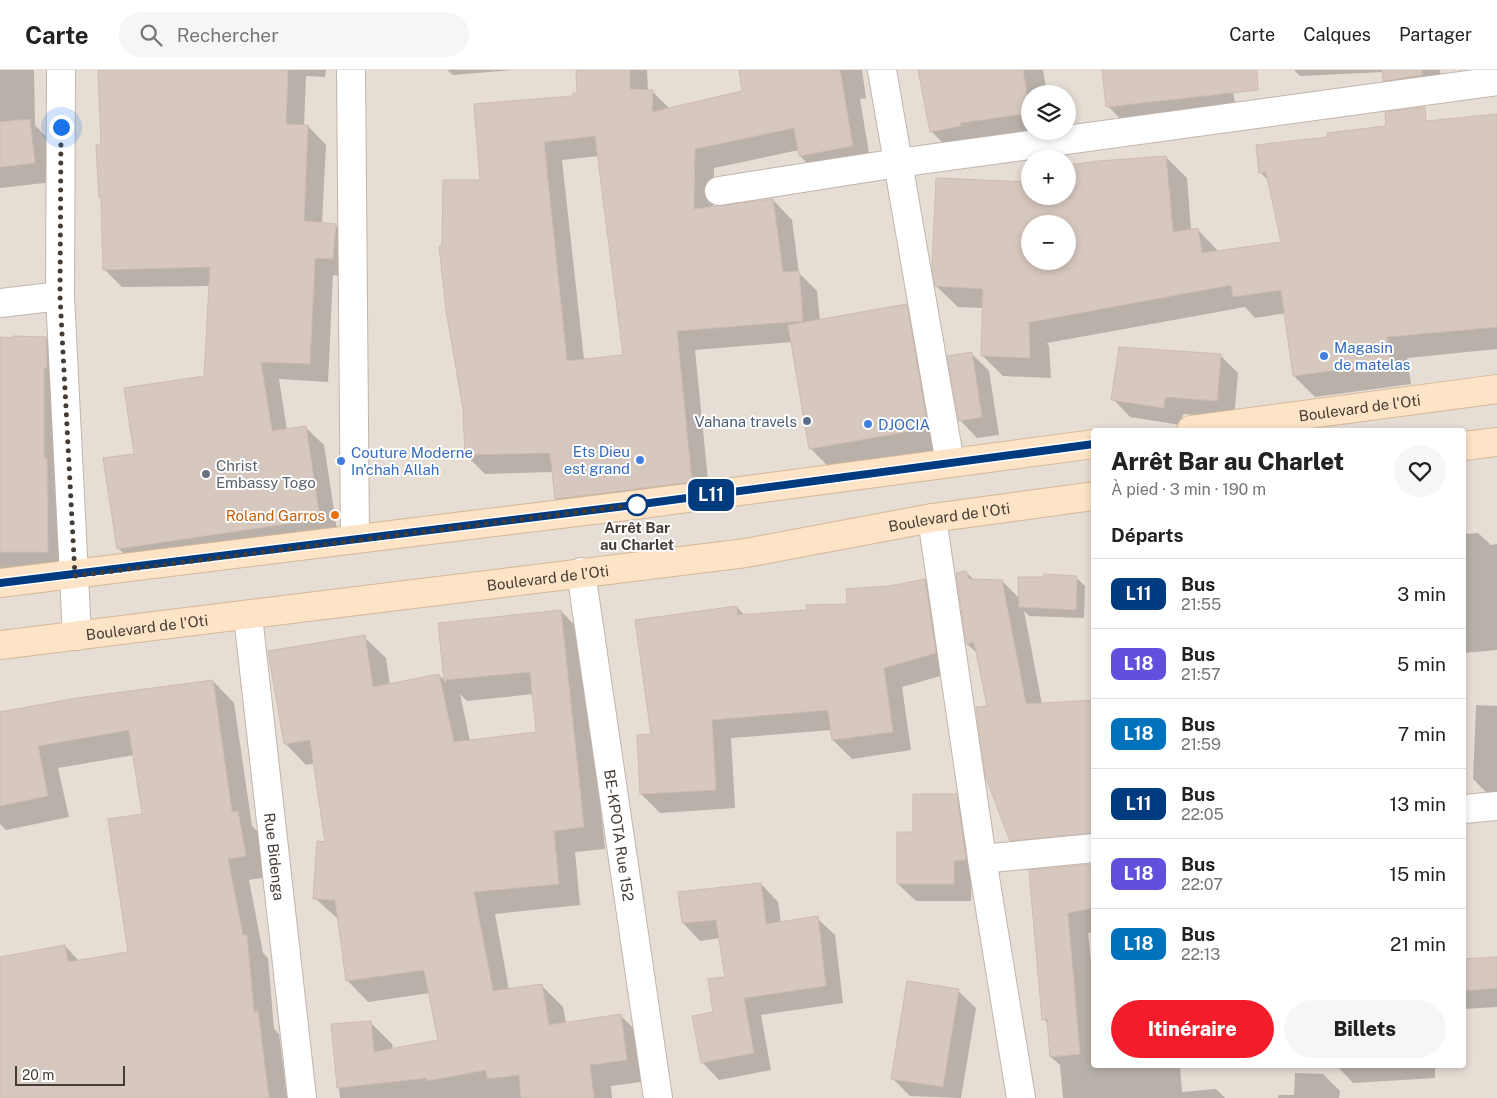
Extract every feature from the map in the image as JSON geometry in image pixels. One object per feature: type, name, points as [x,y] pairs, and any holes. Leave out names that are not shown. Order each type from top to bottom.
[{"type":"main road","name":"Boulevard de l'Oti","points":[[1206,428],[1497,389]]},
{"type":"main road","points":[[1466,446],[1497,442]]},
{"type":"main road","points":[[0,583],[75,576],[1091,444]]},
{"type":"main road","name":"Boulevard de l'Oti","points":[[0,645],[248,616],[581,572],[746,553],[932,518],[1091,496]]},
{"type":"street","points":[[61,70],[60,296],[77,636]]},
{"type":"street","points":[[351,70],[355,539]]},
{"type":"street","points":[[882,70],[950,464]]},
{"type":"street","points":[[719,191],[898,163],[1497,81]]},
{"type":"street","points":[[0,303],[60,296]]},
{"type":"street","points":[[932,518],[982,860],[1021,1098]]},
{"type":"street","name":"BE-KPOTA Rue 152","points":[[581,572],[658,1098]]},
{"type":"street","name":"Rue Bidenga","points":[[248,616],[302,1098]]},
{"type":"street","points":[[1466,809],[1497,806]]},
{"type":"street","points":[[982,860],[1091,848]]},
{"type":"shaded area","points":[[0,70],[1497,70],[1497,1098],[0,1098]]},
{"type":"building","points":[[98,70],[288,70],[286,124],[308,125],[304,221],[336,224],[333,259],[315,258],[310,364],[261,362],[272,431],[306,426],[320,519],[117,549],[103,458],[134,454],[124,388],[204,376],[210,267],[103,270],[101,198],[99,198],[96,145],[101,145]]},
{"type":"building","points":[[576,70],[630,70],[630,89],[653,90],[652,112],[742,91],[739,70],[840,70],[853,146],[799,156],[794,128],[695,149],[694,209],[773,199],[783,272],[799,271],[803,321],[677,331],[692,482],[555,499],[550,453],[465,455],[463,409],[446,310],[439,246],[442,246],[443,180],[480,180],[474,104],[573,96],[573,93],[577,93]],"holes":[[[595,136],[623,355],[567,361],[544,142]]]},
{"type":"building","points":[[918,70],[1023,70],[1025,85],[1021,85],[1021,114],[960,123],[961,126],[930,132]]},
{"type":"building","points":[[1102,70],[1257,70],[1258,90],[1106,107]]},
{"type":"building","points":[[1382,70],[1422,70],[1422,75],[1383,81]]},
{"type":"building","points":[[1425,107],[1426,121],[1497,114],[1497,327],[1387,337],[1390,363],[1293,376],[1281,290],[1233,297],[1231,285],[1026,323],[1029,323],[1030,358],[981,356],[983,289],[935,286],[932,268],[936,178],[1021,182],[1021,205],[1076,205],[1076,164],[1166,156],[1173,232],[1198,228],[1202,253],[1281,242],[1266,172],[1259,173],[1256,145],[1328,137],[1327,133],[1386,126],[1385,112]]},
{"type":"building","points":[[30,119],[35,163],[0,167],[0,122]]},
{"type":"building","points":[[907,304],[928,428],[809,449],[788,325]]},
{"type":"building","points":[[13,336],[46,337],[47,368],[44,367],[44,458],[47,458],[48,552],[0,552],[0,337],[13,338]]},
{"type":"building","points":[[1119,347],[1221,354],[1217,401],[1165,397],[1164,408],[1111,400]]},
{"type":"building","points":[[972,352],[982,417],[959,421],[947,356]]},
{"type":"building","points":[[966,571],[969,579],[1002,580],[1026,704],[1091,700],[1091,833],[1010,841],[985,775],[976,707],[987,706],[974,642],[966,644],[956,573]]},
{"type":"building","points":[[1044,574],[1077,576],[1076,610],[1019,607],[1018,577],[1044,577]]},
{"type":"building","points":[[925,579],[936,653],[884,668],[893,732],[832,740],[828,710],[712,720],[716,790],[640,794],[637,735],[651,734],[635,620],[737,606],[737,615],[807,610],[806,605],[847,604],[846,589],[890,586]]},
{"type":"building","points":[[561,610],[584,827],[554,831],[559,884],[474,892],[493,991],[542,984],[549,1025],[621,1014],[627,1060],[590,1065],[594,1098],[521,1098],[519,1075],[487,1079],[486,1070],[427,1081],[427,1078],[337,1088],[331,1024],[371,1021],[374,1052],[438,1040],[424,970],[346,981],[335,900],[313,899],[317,841],[325,842],[310,740],[284,744],[268,651],[365,635],[373,687],[439,674],[454,742],[536,732],[530,672],[444,680],[438,623]]},
{"type":"building","points":[[213,680],[232,812],[238,811],[246,856],[228,859],[243,935],[247,935],[254,1012],[258,1011],[269,1098],[0,1098],[0,957],[65,945],[68,962],[128,952],[108,819],[142,814],[129,730],[38,746],[48,796],[0,806],[0,712],[77,698]]},
{"type":"building","points":[[913,794],[957,794],[966,860],[954,861],[954,884],[897,884],[897,832],[913,832]]},
{"type":"building","points":[[1091,864],[1091,909],[1068,913],[1080,1054],[1050,1057],[1047,1019],[1042,1020],[1029,870]]},
{"type":"building","points":[[761,883],[766,924],[818,916],[826,986],[744,998],[754,1053],[701,1063],[692,1016],[713,1012],[708,979],[725,977],[716,920],[682,923],[678,892]]},
{"type":"building","points":[[1497,957],[1497,988],[1466,991],[1466,959]]},
{"type":"building","points":[[907,981],[959,989],[943,1087],[891,1079]]},
{"type":"bus line","name":"L11","points":[[0,583],[75,576],[642,504],[1091,444]]},
{"type":"place","name":"Magasin de matelas","points":[[1324,356]]},
{"type":"place","name":"Vahana travels","points":[[807,421]]},
{"type":"place","name":"DJOCIA","points":[[868,424]]},
{"type":"place","name":"Ets Dieu est grand","points":[[640,460]]},
{"type":"place","name":"Couture Moderne In'chah Allah","points":[[341,461]]},
{"type":"place","name":"Christ Embassy Togo","points":[[206,474]]},
{"type":"place","name":"Arrêt Bar au Charlet","points":[[637,505]]},
{"type":"place","name":"Roland Garros","points":[[335,515]]},
{"type":"route","points":[[61,127],[60,296],[75,576],[642,504],[637,505]]}]
